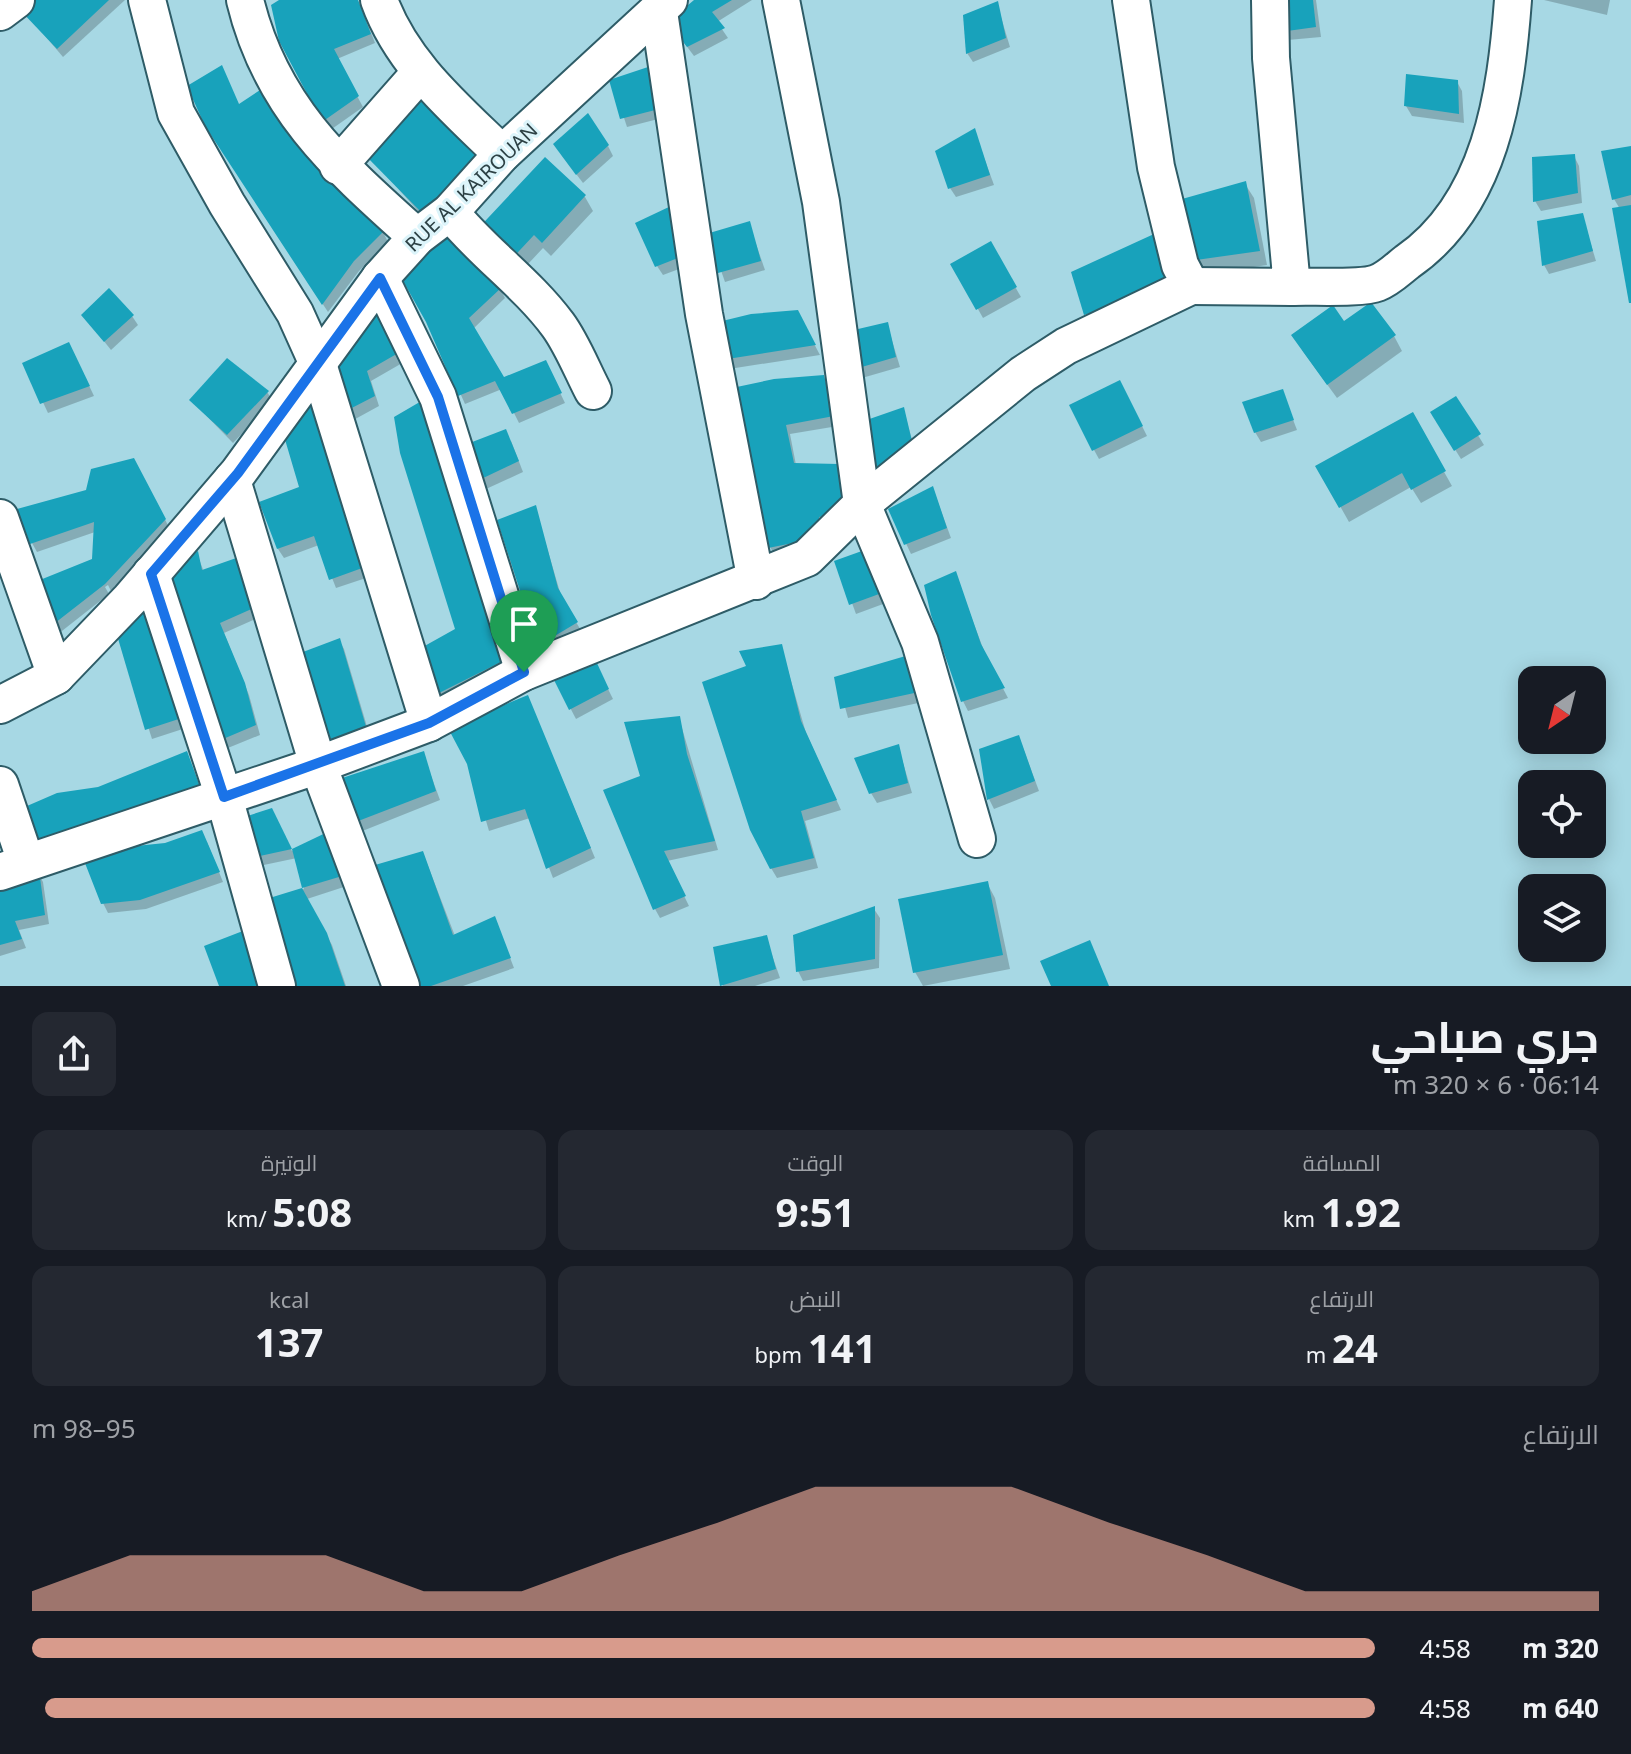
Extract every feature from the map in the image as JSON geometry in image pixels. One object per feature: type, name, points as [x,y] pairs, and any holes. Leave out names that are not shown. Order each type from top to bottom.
[{"type":"street","points":[[0,12],[16,0]]},
{"type":"street","points":[[147,0],[176,113],[227,204],[295,313],[318,364],[429,723]]},
{"type":"street","points":[[245,0],[275,75],[306,131],[338,166],[417,237]]},
{"type":"street","points":[[379,0],[385,17],[420,73],[502,154]]},
{"type":"street","points":[[781,0],[821,202],[862,504],[920,642],[977,839]]},
{"type":"street","points":[[1131,0],[1156,167],[1180,265],[1191,286]]},
{"type":"street","points":[[1270,0],[1271,58],[1292,287]]},
{"type":"street","points":[[0,785],[13,867],[318,765],[429,723],[524,672],[807,558],[862,504],[1023,374],[1066,346],[1191,286],[1377,284],[1424,251],[1463,202],[1495,133],[1509,58],[1513,0]]},
{"type":"street","points":[[664,6],[704,314],[756,581]]},
{"type":"street","name":"RUE AL KAIROUAN","points":[[0,705],[56,676],[151,574],[232,480],[380,278],[417,237],[450,212],[502,154],[664,6]]},
{"type":"street","points":[[338,166],[420,73]]},
{"type":"street","points":[[450,212],[478,247],[527,289],[559,326],[593,391]]},
{"type":"street","points":[[380,278],[438,397],[524,672]]},
{"type":"street","points":[[232,480],[318,765],[401,986]]},
{"type":"street","points":[[0,518],[56,676]]},
{"type":"street","points":[[151,574],[224,797],[277,986]]},
{"type":"building","points":[[33,0],[109,0],[57,49],[21,11]]},
{"type":"building","points":[[279,0],[358,0],[371,34],[334,49],[359,96],[322,122],[279,41],[271,5]]},
{"type":"building","points":[[694,0],[732,0],[712,12],[725,28],[687,47],[668,22]]},
{"type":"building","points":[[1277,0],[1313,0],[1316,27],[1280,32]]},
{"type":"building","points":[[998,1],[1006,38],[966,54],[963,15]]},
{"type":"building","points":[[222,65],[239,104],[272,82],[384,231],[354,261],[322,305],[205,126],[187,86]]},
{"type":"building","points":[[651,66],[663,108],[620,119],[609,80]]},
{"type":"building","points":[[1406,74],[1458,80],[1459,114],[1404,106]]},
{"type":"building","points":[[427,91],[487,152],[423,214],[363,153]]},
{"type":"building","points":[[588,113],[609,145],[576,175],[553,144]]},
{"type":"building","points":[[975,128],[990,175],[948,189],[935,151]]},
{"type":"building","points":[[1631,146],[1631,195],[1612,200],[1601,151]]},
{"type":"building","points":[[1575,154],[1578,193],[1533,202],[1532,157]]},
{"type":"building","points":[[545,157],[586,195],[542,243],[534,235],[506,265],[473,234]]},
{"type":"building","points":[[1246,181],[1260,251],[1196,260],[1182,199]]},
{"type":"building","points":[[1631,205],[1631,303],[1629,303],[1612,208]]},
{"type":"building","points":[[671,206],[683,256],[655,267],[635,223]]},
{"type":"building","points":[[1583,213],[1593,251],[1542,266],[1537,221]]},
{"type":"building","points":[[750,221],[761,261],[718,273],[706,234]]},
{"type":"building","points":[[449,226],[501,288],[469,318],[504,377],[546,360],[562,393],[512,414],[495,381],[458,396],[426,322],[398,272]]},
{"type":"building","points":[[1154,234],[1169,278],[1132,300],[1084,315],[1071,272]]},
{"type":"building","points":[[991,241],[1017,287],[976,310],[950,264]]},
{"type":"building","points":[[109,288],[134,315],[104,342],[81,315]]},
{"type":"building","points":[[372,302],[400,352],[367,371],[375,396],[340,414],[326,368],[355,343],[349,328]]},
{"type":"building","points":[[1371,302],[1396,335],[1327,385],[1291,335],[1333,305],[1344,321]]},
{"type":"building","points":[[798,310],[816,345],[721,360],[714,323],[751,314]]},
{"type":"building","points":[[888,322],[896,357],[848,371],[841,333]]},
{"type":"building","points":[[69,342],[90,386],[40,404],[22,363]]},
{"type":"building","points":[[227,358],[269,391],[227,435],[189,400]]},
{"type":"building","points":[[824,375],[834,416],[786,425],[794,463],[839,464],[847,512],[819,517],[823,537],[768,548],[753,509],[732,388],[774,379]]},
{"type":"building","points":[[1120,380],[1143,426],[1092,451],[1069,405]]},
{"type":"building","points":[[1283,389],[1294,420],[1254,433],[1242,402]]},
{"type":"building","points":[[430,396],[513,656],[435,695],[421,648],[455,629],[400,453],[394,417]]},
{"type":"building","points":[[1456,396],[1481,434],[1454,451],[1430,412]]},
{"type":"building","points":[[315,403],[365,567],[329,580],[314,536],[277,549],[259,502],[299,487],[281,426]]},
{"type":"building","points":[[904,407],[914,450],[874,474],[858,423]]},
{"type":"building","points":[[1413,412],[1446,471],[1411,490],[1402,473],[1339,508],[1315,466]]},
{"type":"building","points":[[506,429],[519,461],[479,480],[467,444]]},
{"type":"building","points":[[134,458],[166,519],[105,584],[46,630],[30,584],[92,559],[94,522],[30,544],[17,509],[86,490],[91,469]]},
{"type":"building","points":[[933,486],[947,528],[904,545],[888,509]]},
{"type":"building","points":[[536,505],[558,588],[578,622],[538,646],[497,520]]},
{"type":"building","points":[[873,547],[890,590],[849,605],[834,561]]},
{"type":"building","points":[[198,551],[202,570],[242,556],[258,606],[220,623],[245,683],[256,725],[216,742],[162,567]]},
{"type":"building","points":[[956,571],[981,644],[1005,688],[961,702],[924,585]]},
{"type":"building","points":[[151,596],[188,716],[145,730],[114,625]]},
{"type":"building","points":[[340,638],[367,730],[325,742],[295,655]]},
{"type":"building","points":[[782,644],[801,721],[837,800],[801,811],[814,858],[770,869],[750,830],[702,682],[746,666],[739,651]]},
{"type":"building","points":[[909,655],[919,692],[840,709],[834,677]]},
{"type":"building","points":[[596,661],[609,689],[569,710],[552,676]]},
{"type":"building","points":[[528,695],[591,848],[546,869],[525,809],[481,822],[467,764],[448,728]]},
{"type":"building","points":[[680,716],[687,754],[715,841],[664,851],[686,896],[653,910],[603,790],[640,776],[624,722]]},
{"type":"building","points":[[1019,735],[1035,781],[987,800],[979,749]]},
{"type":"building","points":[[899,744],[908,783],[869,794],[854,758]]},
{"type":"building","points":[[187,751],[202,792],[38,845],[27,806],[57,793],[98,787]]},
{"type":"building","points":[[424,751],[436,791],[353,823],[339,779]]},
{"type":"building","points":[[272,808],[292,849],[251,858],[235,820]]},
{"type":"building","points":[[336,828],[349,874],[302,888],[292,849]]},
{"type":"building","points":[[202,830],[220,872],[140,900],[101,904],[83,858],[126,847],[165,843]]},
{"type":"building","points":[[423,851],[453,935],[495,916],[511,958],[431,986],[420,986],[375,865]]},
{"type":"building","points":[[39,870],[45,915],[15,921],[22,939],[0,945],[0,883]]},
{"type":"building","points":[[988,881],[1003,955],[913,973],[898,899]]},
{"type":"building","points":[[302,888],[327,933],[345,986],[288,986],[263,900]]},
{"type":"building","points":[[875,906],[875,959],[796,972],[793,935]]},
{"type":"building","points":[[248,929],[271,986],[219,986],[204,946]]},
{"type":"building","points":[[767,935],[776,969],[720,986],[713,947]]},
{"type":"building","points":[[1090,940],[1109,986],[1051,986],[1040,961]]},
{"type":"route","points":[[380,278],[429,373],[446,418],[524,672],[429,723],[224,797],[151,574],[238,473],[380,278]]}]
